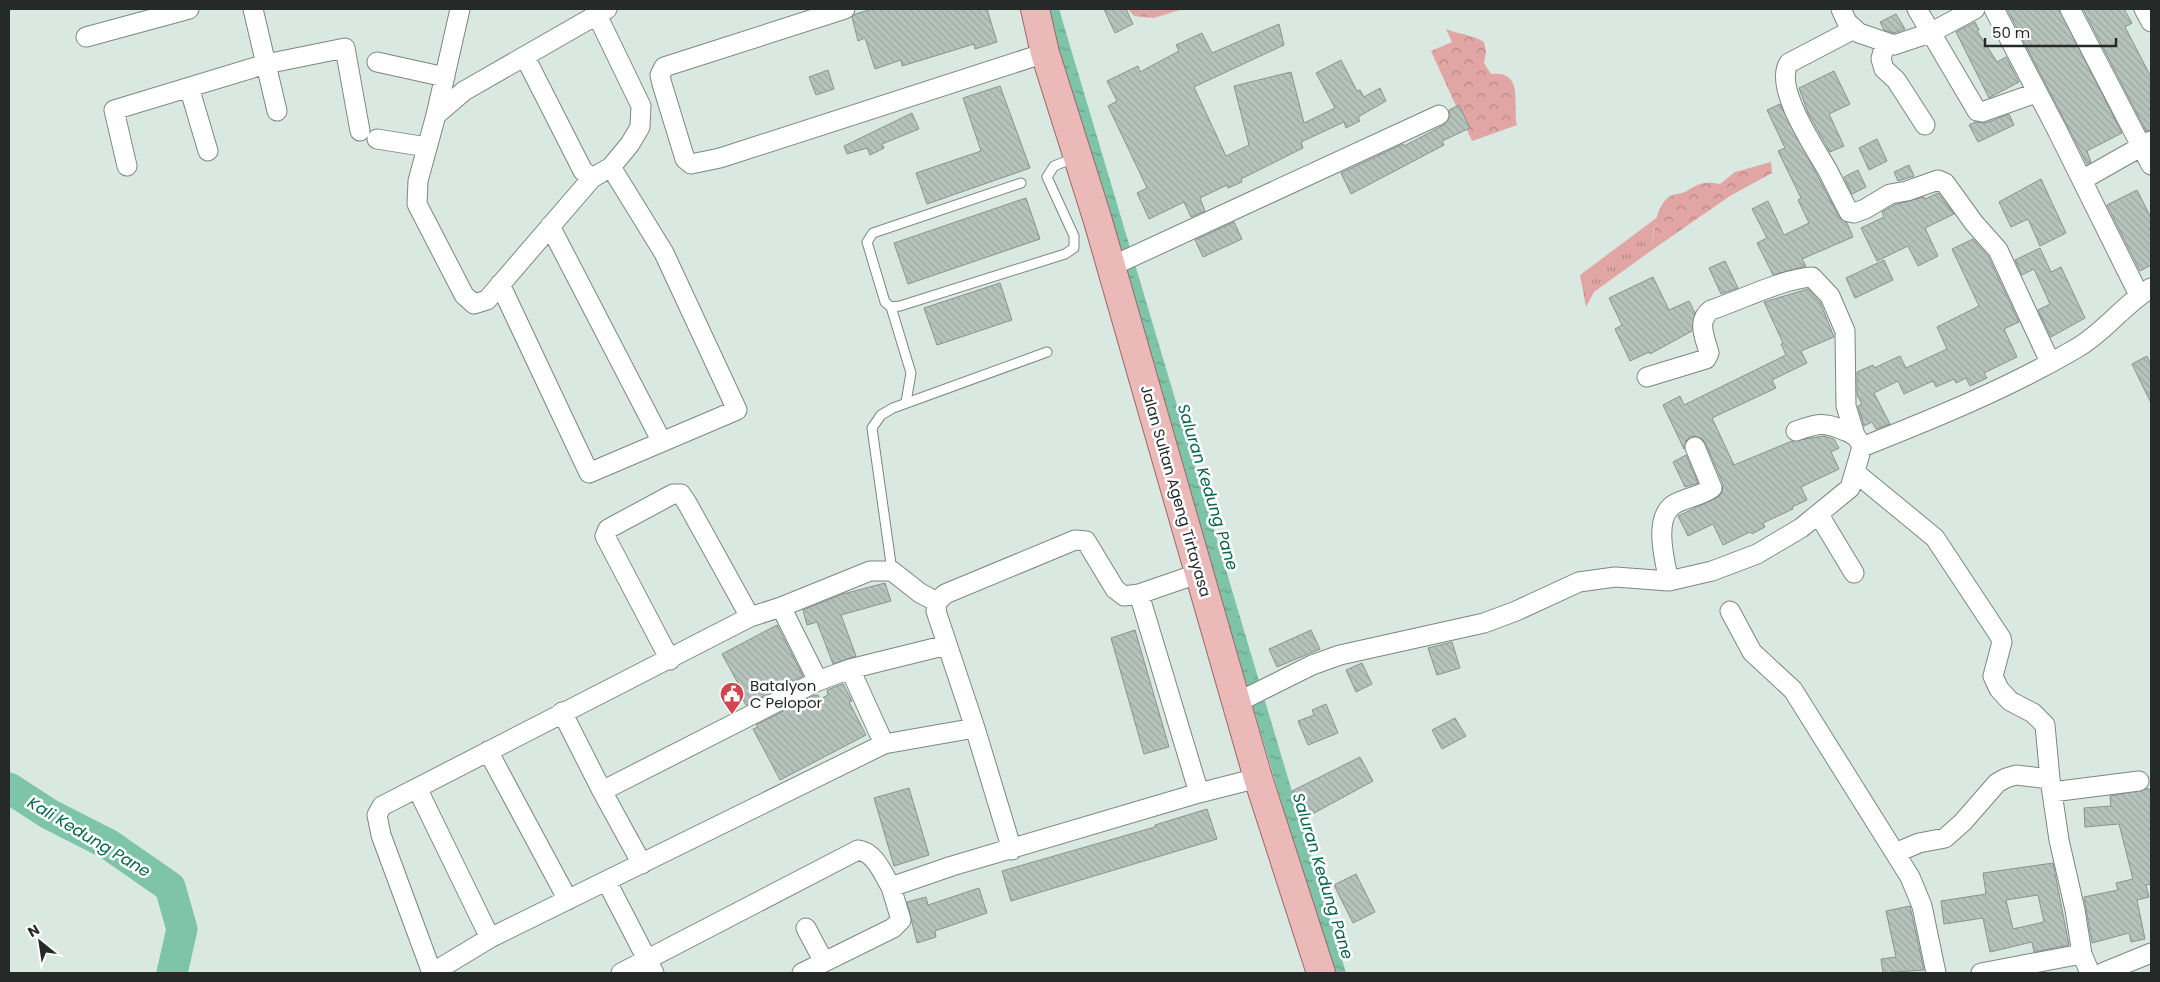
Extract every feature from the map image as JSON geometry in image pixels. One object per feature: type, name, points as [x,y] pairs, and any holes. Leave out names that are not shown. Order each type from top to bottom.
[{"type":"main road","name":"Jalan Sultan Ageng Tirtayasa","points":[[1034,9],[1045,53],[1077,157],[1113,265],[1200,573],[1241,700],[1258,778],[1320,973]]},
{"type":"street","points":[[86,37],[189,9]]},
{"type":"street","points":[[253,9],[277,111]]},
{"type":"street","points":[[436,115],[464,91],[602,12],[641,106],[640,127],[630,144],[611,167],[592,178],[486,300],[474,304],[464,295],[417,204],[418,181],[436,115],[460,9]]},
{"type":"street","points":[[846,9],[664,67],[660,75],[662,84],[685,159],[691,164],[720,158],[1045,53]]},
{"type":"street","points":[[1841,9],[1847,22],[1854,29],[1885,44],[1894,45],[1930,33],[1975,9]]},
{"type":"street","points":[[1917,9],[1977,111],[1982,112],[2036,93]]},
{"type":"street","points":[[1796,432],[1816,424],[1829,424],[1859,441],[1962,406],[2079,347],[2125,311],[2145,292],[2082,180],[1994,9]]},
{"type":"street","points":[[2070,9],[2146,144],[2151,165]]},
{"type":"street","points":[[2144,9],[2151,22]]},
{"type":"street","points":[[1854,29],[1789,63],[1785,69],[1789,95],[1803,128],[1849,212],[1854,213],[1865,209],[1890,194],[1907,191],[1938,180],[1945,183],[2002,256],[2050,362]]},
{"type":"street","points":[[1885,44],[1881,59],[1884,69],[1896,80],[1925,125]]},
{"type":"street","points":[[127,166],[114,110],[266,64],[345,48],[360,131]]},
{"type":"street","points":[[525,57],[578,163],[592,178]]},
{"type":"street","points":[[377,62],[445,77]]},
{"type":"street","points":[[189,87],[208,150]]},
{"type":"street","points":[[1113,265],[1439,115]]},
{"type":"street","points":[[377,139],[427,147]]},
{"type":"street","points":[[2082,180],[2146,144]]},
{"type":"street","points":[[500,284],[589,473],[737,410],[664,253],[611,167]]},
{"type":"street","points":[[550,226],[662,442]]},
{"type":"street","points":[[1241,700],[1285,676],[1340,655],[1484,623],[1516,611],[1579,582],[1615,577],[1669,581],[1712,570],[1756,554],[1802,528],[1850,488],[1856,473],[1859,441],[1846,406],[1845,331],[1830,296],[1812,277],[1771,288],[1711,310],[1703,316],[1701,323],[1709,354],[1706,359],[1647,377]]},
{"type":"street","points":[[1669,581],[1662,548],[1665,514],[1672,506],[1706,493],[1712,488],[1695,446]]},
{"type":"street","points":[[1856,473],[1935,538],[2001,638],[2002,642],[1993,676],[1999,689],[2010,702],[2033,713],[2045,725],[2051,785],[2082,954],[2090,973]]},
{"type":"street","points":[[670,660],[606,536],[608,529],[672,494],[681,494],[687,503],[750,618]]},
{"type":"street","points":[[1819,515],[1854,573]]},
{"type":"street","points":[[1012,850],[975,728],[936,611],[937,602],[945,594],[1075,540],[1086,541],[1092,548],[1115,589],[1124,596],[1139,594],[1200,573]]},
{"type":"street","points":[[937,602],[920,593],[892,571],[870,571],[750,618],[670,660],[562,712],[382,806],[377,815],[378,824],[432,973],[490,938],[884,744],[975,728]]},
{"type":"street","points":[[1139,594],[1199,793]]},
{"type":"street","points":[[781,607],[818,681]]},
{"type":"street","points":[[1730,611],[1752,652],[1792,690],[1910,878],[1922,906],[1936,973]]},
{"type":"street","points":[[602,791],[818,681],[850,669],[948,644]]},
{"type":"street","points":[[850,669],[884,744]]},
{"type":"street","points":[[562,712],[642,864]]},
{"type":"street","points":[[488,751],[568,900]]},
{"type":"street","points":[[1895,853],[1919,843],[1945,838],[1963,822],[1997,783],[2016,775],[2051,785],[2139,781]]},
{"type":"street","points":[[891,888],[952,866],[1012,850],[1199,793],[1258,778]]},
{"type":"street","points":[[417,788],[490,938]]},
{"type":"street","points":[[621,973],[650,967],[858,850],[865,851],[873,858],[891,888],[901,920],[893,928],[802,973]]},
{"type":"street","points":[[607,882],[650,967]]},
{"type":"street","points":[[806,928],[824,962]]},
{"type":"street","points":[[2102,973],[2151,953]]},
{"type":"street","points":[[1981,973],[2082,954]]},
{"type":"lane","points":[[891,307],[900,306],[1065,254],[1074,248],[1074,236],[1046,177],[1054,166],[1077,157]]},
{"type":"lane","points":[[906,402],[911,373],[891,307],[885,302],[869,254],[867,242],[873,233],[1021,183]]},
{"type":"lane","points":[[892,571],[872,428],[881,415],[906,402],[1047,352]]},
{"type":"green space","points":[[1128,9],[1183,9],[1154,18],[1134,16]]},
{"type":"green space","points":[[1446,29],[1484,42],[1486,52],[1484,63],[1491,74],[1502,74],[1513,83],[1517,125],[1472,141],[1431,51],[1452,42]]},
{"type":"green space","points":[[1771,162],[1772,173],[1730,196],[1652,250],[1658,213],[1661,206],[1670,196],[1685,192],[1702,184],[1720,184],[1735,172]]},
{"type":"green space","points":[[1659,216],[1653,230],[1652,250],[1594,292],[1586,307],[1580,275]]},
{"type":"water","points":[[1046,9],[1059,9],[1346,973],[1332,973]]},
{"type":"building","points":[[873,9],[987,9],[997,42],[975,49],[974,44],[902,66],[901,60],[875,69],[865,38],[858,41],[852,17],[855,14]]},
{"type":"building","points":[[1104,9],[1126,9],[1133,24],[1115,33]]},
{"type":"building","points":[[2007,9],[2059,9],[2122,133],[2087,151],[2091,162],[2087,164]]},
{"type":"building","points":[[2083,9],[2124,9],[2132,23],[2125,27],[2151,77],[2151,130],[2146,131]]},
{"type":"building","points":[[1896,14],[1905,29],[1894,33],[1884,30],[1880,22]]},
{"type":"building","points":[[1975,22],[1979,30],[1977,31],[1997,62],[2006,57],[2019,82],[1989,98],[1956,32]]},
{"type":"building","points":[[1279,24],[1284,45],[1194,87],[1226,156],[1249,145],[1234,86],[1291,72],[1304,123],[1335,108],[1316,73],[1341,60],[1357,91],[1360,90],[1364,97],[1380,88],[1386,101],[1358,117],[1360,121],[1346,128],[1344,122],[1301,142],[1303,148],[1241,179],[1242,182],[1228,188],[1227,185],[1200,198],[1205,211],[1191,217],[1184,202],[1149,219],[1137,193],[1147,188],[1108,106],[1117,101],[1107,81],[1138,66],[1140,72],[1179,51],[1176,45],[1202,33],[1212,53]]},
{"type":"building","points":[[828,70],[834,89],[816,95],[809,77]]},
{"type":"building","points":[[1834,71],[1850,104],[1829,114],[1844,146],[1830,152],[1808,113],[1799,88]]},
{"type":"building","points":[[1000,86],[1030,168],[927,204],[916,173],[981,151],[963,98]]},
{"type":"building","points":[[1780,104],[1839,217],[1847,223],[1853,237],[1802,259],[1806,266],[1773,275],[1757,243],[1767,238],[1752,209],[1768,201],[1784,235],[1809,223],[1798,200],[1801,198],[1778,151],[1785,148],[1767,110]]},
{"type":"building","points":[[1459,105],[1470,128],[1442,141],[1444,145],[1351,194],[1341,173],[1403,144],[1404,146],[1444,125],[1450,116],[1449,110]]},
{"type":"building","points":[[912,113],[919,129],[882,144],[884,148],[870,155],[867,148],[847,154],[844,146]]},
{"type":"building","points":[[2009,114],[2014,125],[1978,142],[1969,125],[1975,122],[1986,123]]},
{"type":"building","points":[[1877,139],[1887,161],[1869,170],[1859,148]]},
{"type":"building","points":[[1909,165],[1914,176],[1898,181],[1894,172]]},
{"type":"building","points":[[1858,170],[1866,187],[1852,194],[1844,177]]},
{"type":"building","points":[[2041,179],[2066,233],[2040,246],[2028,219],[2011,227],[1999,202]]},
{"type":"building","points":[[2137,190],[2151,218],[2151,265],[2140,271],[2107,205]]},
{"type":"building","points":[[1938,193],[1954,214],[1925,228],[1938,256],[1918,266],[1908,246],[1877,261],[1861,228],[1884,217],[1882,212],[1894,205],[1924,197],[1925,199]]},
{"type":"building","points":[[1026,198],[1040,239],[908,284],[894,243]]},
{"type":"building","points":[[1234,222],[1242,239],[1203,257],[1195,240]]},
{"type":"building","points":[[1973,239],[1988,256],[2019,322],[2004,329],[2017,357],[1984,373],[1987,378],[1970,386],[1966,378],[1956,383],[1954,379],[1936,387],[1933,381],[1904,394],[1898,381],[1874,393],[1890,424],[1876,429],[1872,422],[1864,426],[1858,406],[1862,404],[1857,395],[1857,372],[1873,365],[1874,368],[1900,356],[1906,368],[1947,349],[1937,327],[1979,306],[1952,249]]},
{"type":"building","points":[[2040,248],[2051,272],[2061,267],[2085,318],[2051,337],[2038,310],[2050,304],[2034,269],[2022,275],[2015,260]]},
{"type":"building","points":[[1884,260],[1893,280],[1855,298],[1846,278]]},
{"type":"building","points":[[1725,261],[1738,288],[1721,294],[1709,268]]},
{"type":"building","points":[[1653,277],[1669,310],[1689,301],[1695,313],[1692,331],[1650,354],[1649,352],[1630,361],[1615,329],[1622,325],[1609,298]]},
{"type":"building","points":[[1000,283],[1012,320],[937,345],[924,308]]},
{"type":"building","points":[[1808,289],[1820,302],[1834,337],[1801,351],[1807,363],[1772,380],[1776,388],[1712,418],[1734,465],[1792,441],[1824,436],[1834,439],[1839,448],[1831,452],[1839,469],[1801,487],[1807,500],[1763,523],[1765,527],[1752,534],[1750,532],[1723,545],[1713,524],[1688,536],[1678,516],[1718,497],[1722,493],[1723,484],[1705,442],[1701,438],[1691,436],[1686,441],[1684,449],[1663,405],[1680,396],[1684,405],[1786,355],[1781,344],[1783,343],[1764,302]]},
{"type":"building","points":[[2147,356],[2151,365],[2151,403],[2132,364]]},
{"type":"building","points":[[1686,455],[1698,483],[1685,487],[1673,462]]},
{"type":"building","points":[[885,583],[891,601],[841,615],[856,656],[833,664],[817,622],[807,625],[803,610],[843,594]]},
{"type":"building","points":[[777,625],[803,676],[746,705],[736,687],[739,685],[722,654]]},
{"type":"building","points":[[1135,630],[1169,747],[1144,754],[1111,638]]},
{"type":"building","points":[[1311,630],[1320,649],[1277,667],[1269,649]]},
{"type":"building","points":[[1452,642],[1460,668],[1437,675],[1428,648]]},
{"type":"building","points":[[1362,663],[1372,684],[1356,692],[1346,670]]},
{"type":"building","points":[[843,684],[852,701],[849,702],[866,735],[780,780],[753,729],[758,727],[756,725],[813,696],[818,695],[820,699],[828,695],[827,690]]},
{"type":"building","points":[[1326,704],[1338,733],[1308,745],[1298,721],[1314,715],[1312,710]]},
{"type":"building","points":[[1455,718],[1466,736],[1442,749],[1432,730]]},
{"type":"building","points":[[1360,757],[1373,781],[1305,818],[1292,791]]},
{"type":"building","points":[[909,788],[929,855],[894,866],[874,798]]},
{"type":"building","points":[[2151,789],[2151,884],[2146,885],[2149,897],[2137,900],[2145,939],[2131,942],[2129,933],[2092,943],[2084,897],[2118,890],[2116,883],[2133,879],[2119,824],[2085,827],[2084,808],[2111,806],[2110,796]]},
{"type":"building","points":[[1207,809],[1217,839],[1011,901],[1002,871],[1155,827],[1155,825]]},
{"type":"building","points":[[2053,863],[2069,945],[2034,952],[2032,942],[1990,952],[1983,918],[1944,924],[1941,901],[1986,894],[1983,873]],"holes":[[[2038,895],[2044,922],[2013,929],[2006,900]]]},
{"type":"building","points":[[1356,874],[1375,912],[1353,923],[1334,885]]},
{"type":"building","points":[[979,888],[987,913],[935,931],[936,937],[917,943],[907,902],[926,897],[928,905]]},
{"type":"building","points":[[1910,906],[1924,970],[1883,973],[1881,959],[1896,957],[1886,911]]},
{"type":"waterway","name":"Kali Kedung Pane","points":[[9,788],[49,814],[108,844],[170,887],[182,929],[172,973]]},
{"type":"place","name":"Batalyon C Pelopor","points":[[732,715]]},
{"type":"water label","name":"Saluran Kedung Pane","points":[[1208,487]]},
{"type":"water label","name":"Saluran Kedung Pane","points":[[1323,876]]}]
